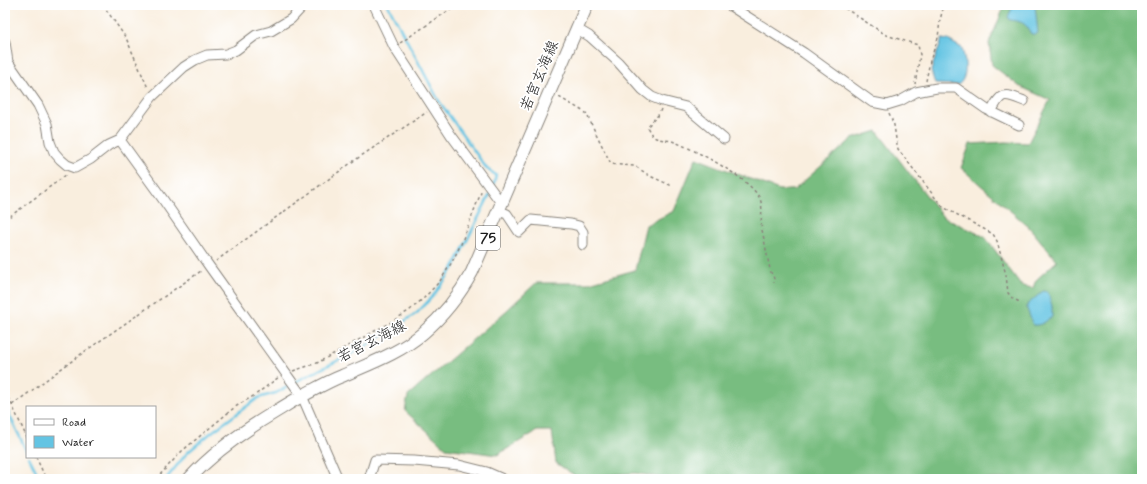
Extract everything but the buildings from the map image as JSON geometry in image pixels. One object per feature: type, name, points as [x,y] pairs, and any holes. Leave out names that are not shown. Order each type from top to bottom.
[{"type":"main road","name":"若宮玄海線","points":[[189,479],[201,466],[223,447],[246,430],[302,396],[341,376],[374,362],[422,335],[437,321],[455,300],[472,272],[587,5]]},
{"type":"street","points":[[5,42],[8,62],[38,105],[47,124],[50,142],[54,152],[67,165],[75,168],[91,159],[109,145],[120,140],[152,97],[184,67],[194,60],[207,55],[226,54],[236,50],[256,35],[271,31],[285,23],[291,19],[304,5]]},
{"type":"street","points":[[374,5],[394,47],[451,135],[519,232],[531,220],[571,224],[579,226],[583,232],[583,245]]},
{"type":"street","points":[[729,5],[804,53],[872,102],[887,105],[900,101],[920,91],[937,88],[956,88],[991,112],[1019,125]]},
{"type":"street","points":[[577,28],[589,36],[618,62],[643,90],[652,97],[662,102],[686,107],[724,139]]},
{"type":"street","points":[[991,112],[997,100],[1002,96],[1008,94],[1024,101]]},
{"type":"street","points":[[120,140],[302,396],[338,479]]},
{"type":"street","points":[[368,479],[376,460],[459,465],[488,472],[503,479]]},
{"type":"path","points":[[103,5],[126,38],[152,97]]},
{"type":"path","points":[[394,47],[458,5]]},
{"type":"path","points":[[840,5],[886,35],[918,45],[920,55],[915,86],[920,91],[928,75],[930,61],[938,38],[940,20],[944,5]]},
{"type":"path","points":[[549,94],[561,97],[586,113],[611,164],[635,166],[650,176],[672,186]]},
{"type":"path","points":[[662,102],[662,107],[659,114],[647,127],[653,136],[659,139],[671,141],[701,154],[735,174],[754,190],[761,202],[761,225],[770,271],[775,277],[774,283]]},
{"type":"path","points":[[887,105],[894,125],[898,149],[937,200],[943,207],[993,234],[997,241],[1006,275],[1008,293],[1012,299],[1020,302]]},
{"type":"path","points":[[12,405],[84,352],[209,266],[354,160],[433,108]]},
{"type":"path","points":[[5,220],[75,168]]},
{"type":"path","points":[[156,479],[182,451],[235,407],[255,395],[285,373],[317,363],[393,321],[410,310],[424,298],[440,281],[452,262],[461,244],[481,192],[487,185]]},
{"type":"path","points":[[5,393],[26,436]]},
{"type":"path","points":[[36,458],[46,479]]},
{"type":"green space","points":[[1005,5],[1142,5],[1142,479],[668,479],[635,473],[577,477],[556,463],[552,431],[537,431],[497,455],[446,448],[405,411],[408,396],[536,283],[589,283],[635,270],[646,225],[674,211],[696,158],[779,190],[794,190],[852,139],[877,131],[943,217],[985,237],[1022,286],[1033,288],[1036,280],[1057,261],[1029,227],[961,168],[970,144],[1006,142],[1028,143],[1050,100],[1019,86],[992,65],[989,43]]},
{"type":"water","points":[[1016,5],[1035,5],[1038,33],[1035,35],[1030,33],[1023,23],[1010,20],[1008,17],[1012,8]]},
{"type":"water","points":[[942,39],[948,40],[962,48],[965,62],[965,73],[958,85],[935,84],[931,71]]},
{"type":"water","points":[[1043,291],[1048,292],[1052,306],[1052,317],[1041,324],[1033,325],[1027,305]]},
{"type":"waterway","points":[[388,5],[439,101],[487,169],[496,175],[493,187]]},
{"type":"waterway","points":[[295,382],[363,348],[417,313],[433,296],[453,269],[491,192]]},
{"type":"waterway","points":[[166,479],[187,453],[212,432],[258,398],[276,393],[291,385]]},
{"type":"waterway","points":[[5,406],[26,450]]},
{"type":"waterway","points":[[30,458],[40,479]]}]
